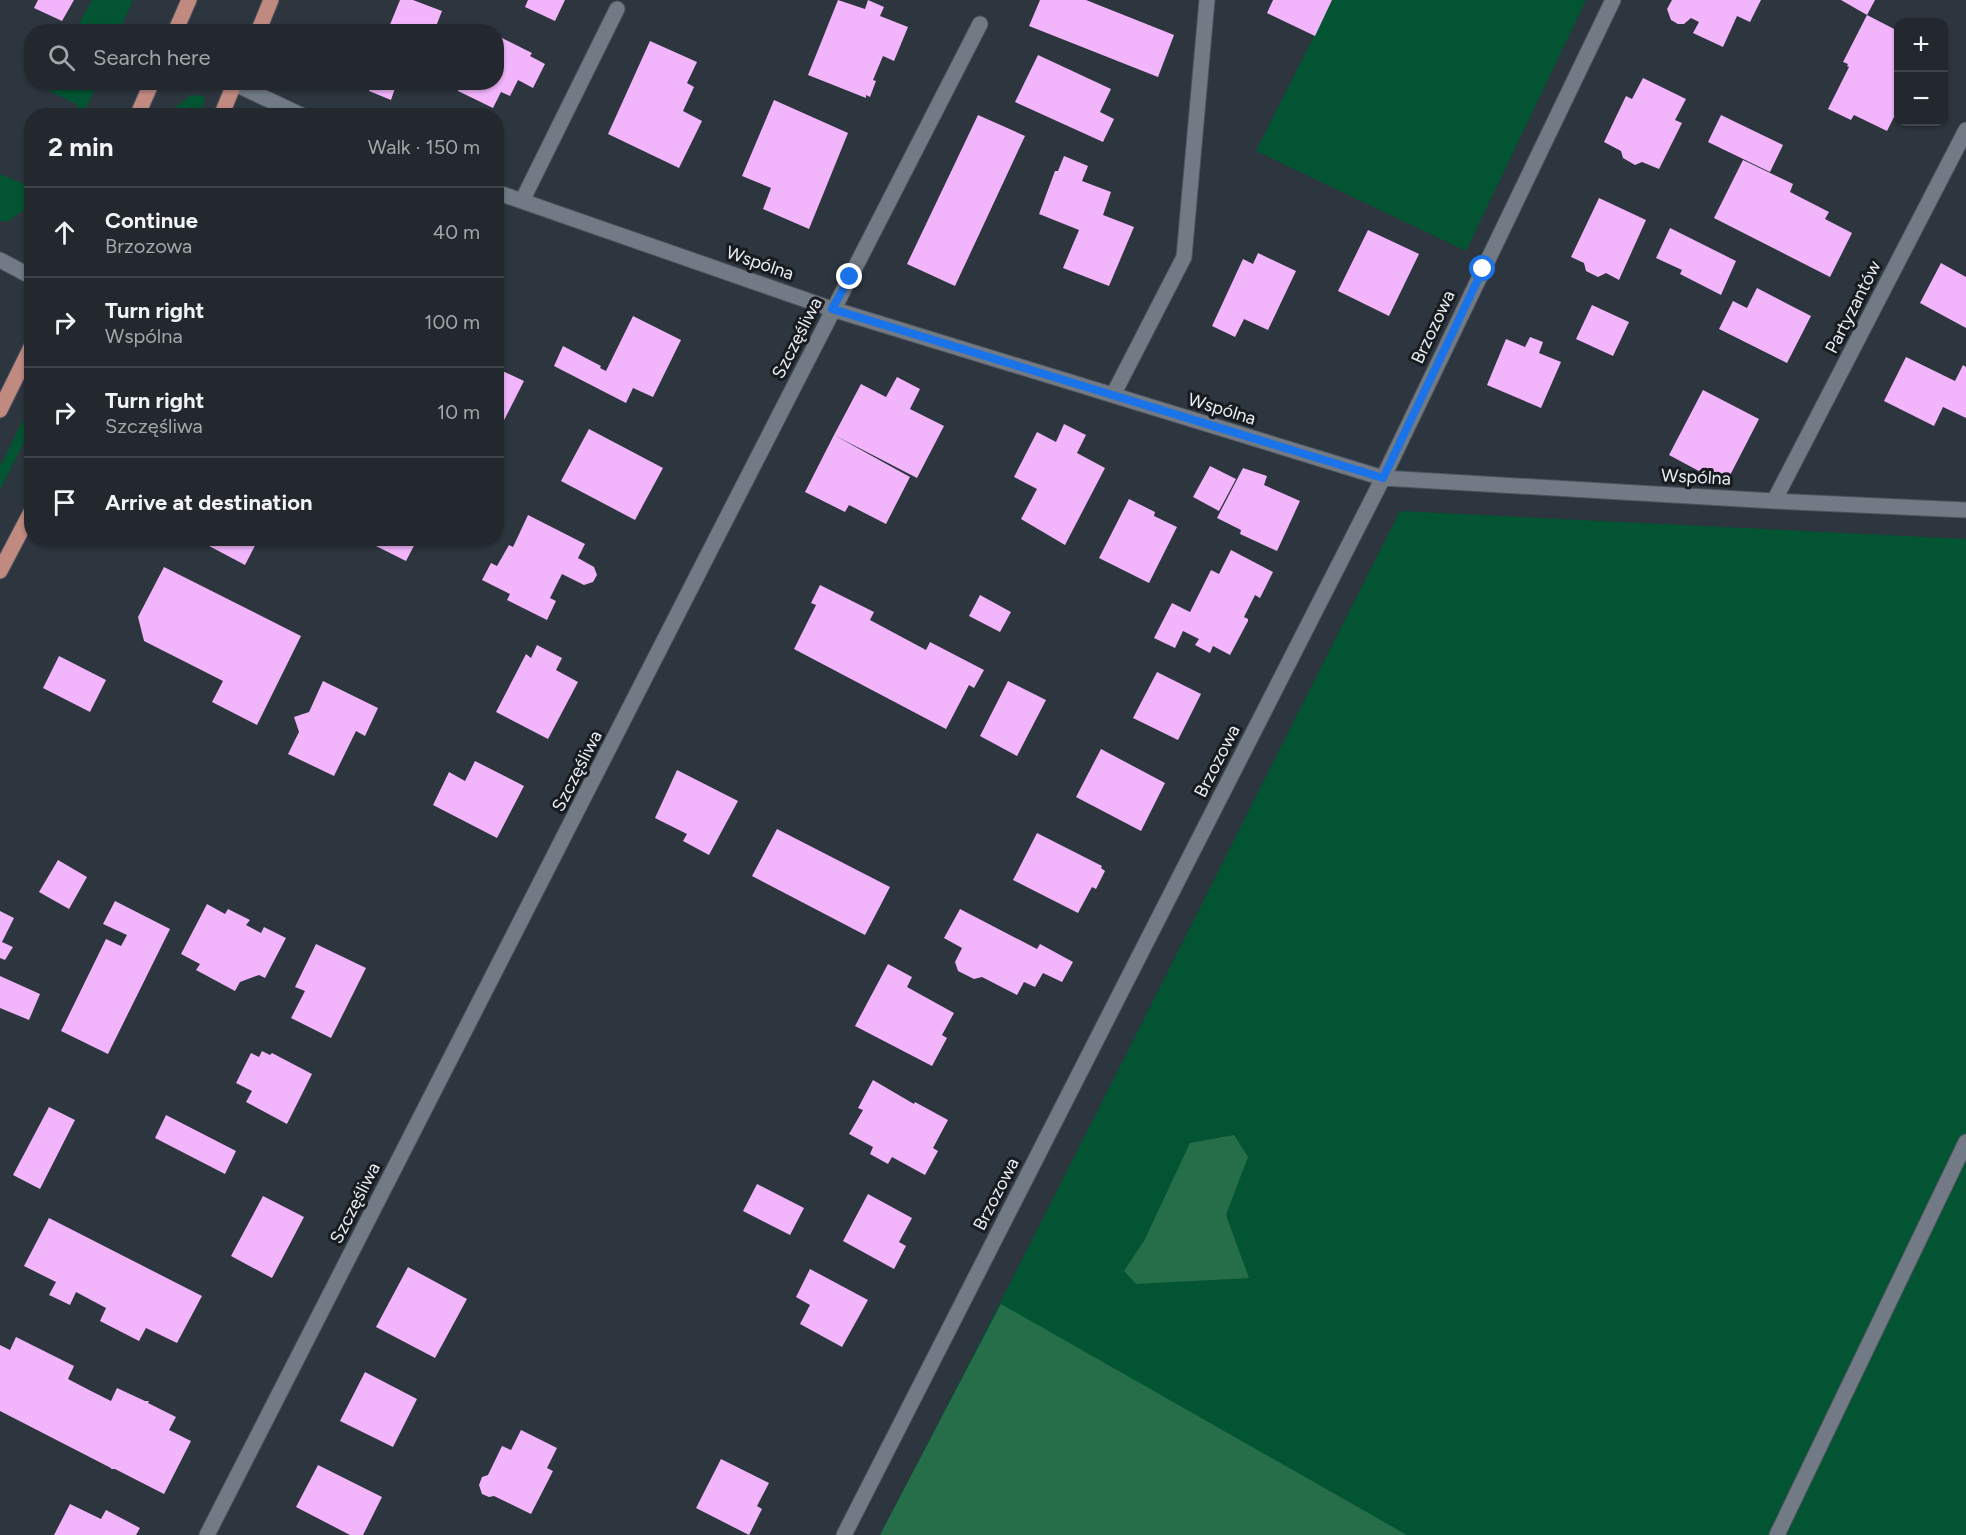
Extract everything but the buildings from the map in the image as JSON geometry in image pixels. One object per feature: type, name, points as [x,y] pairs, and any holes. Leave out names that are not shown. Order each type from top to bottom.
[{"type":"main road","points":[[178,24],[189,0]]},
{"type":"main road","points":[[262,24],[272,0]]},
{"type":"main road","points":[[140,108],[148,90]]},
{"type":"main road","points":[[223,108],[230,90]]},
{"type":"main road","points":[[0,410],[24,361]]},
{"type":"main road","points":[[0,571],[24,525]]},
{"type":"street","points":[[1113,395],[1184,257],[1207,0]]},
{"type":"street","name":"Brzozowa","points":[[844,1535],[1383,478],[1613,0]]},
{"type":"street","points":[[522,201],[617,9]]},
{"type":"street","name":"Szczęśliwa","points":[[207,1535],[832,309],[980,24]]},
{"type":"street","points":[[248,90],[286,108]]},
{"type":"street","name":"Partyzantów","points":[[1774,501],[1966,130]]},
{"type":"street","name":"Wspólna","points":[[504,195],[832,309],[1383,478],[1966,510]]},
{"type":"street","points":[[0,260],[24,273]]},
{"type":"street","points":[[1777,1535],[1966,1142]]},
{"type":"green space","points":[[92,0],[133,0],[122,24],[79,24]]},
{"type":"green space","points":[[1332,0],[1586,0],[1466,251],[1256,151]]},
{"type":"green space","points":[[47,90],[94,90],[86,108],[76,108],[78,105]]},
{"type":"green space","points":[[192,95],[203,96],[205,100],[202,108],[174,108]]},
{"type":"green space","points":[[0,174],[24,184],[24,210],[7,222],[0,220]]},
{"type":"green space","points":[[24,418],[24,443],[0,490],[0,466]]},
{"type":"green space","points":[[1400,511],[1966,539],[1966,1535],[880,1535],[1077,1152]]},
{"type":"green space","points":[[1234,1135],[1248,1157],[1226,1215],[1249,1278],[1136,1284],[1124,1271],[1144,1241],[1190,1143]]},
{"type":"green space","points":[[1001,1304],[1407,1535],[880,1535]]},
{"type":"route","points":[[850,277],[832,309],[1383,478],[1483,269]]}]
